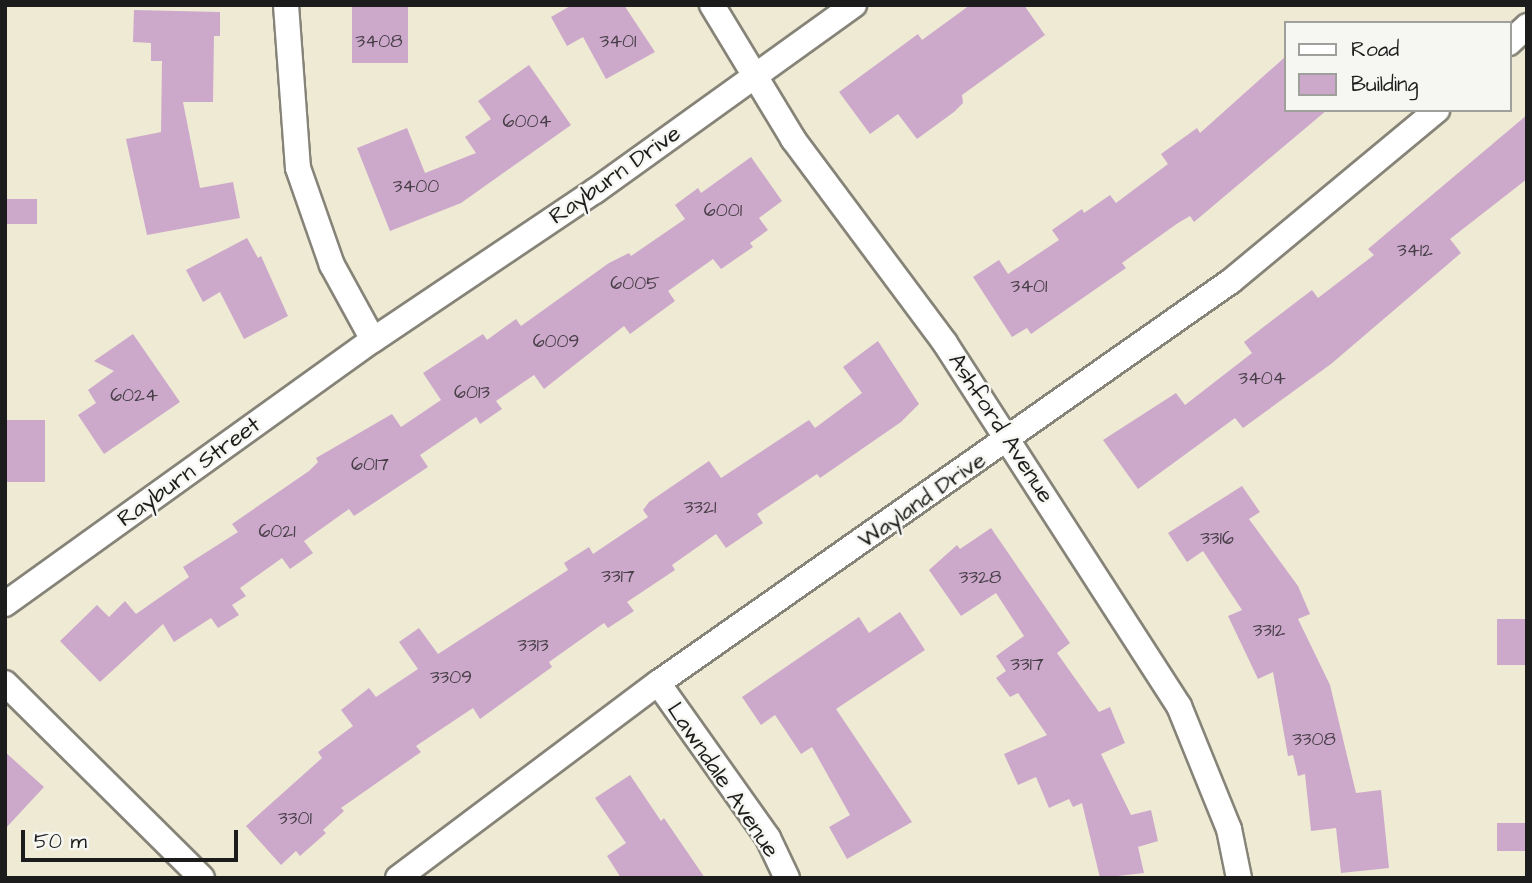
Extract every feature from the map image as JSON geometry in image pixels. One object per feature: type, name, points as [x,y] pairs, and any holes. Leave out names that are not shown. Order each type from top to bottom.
[{"type":"street","points":[[286,5],[298,168],[332,265],[373,340]]},
{"type":"street","name":"Ashford Avenue","points":[[712,5],[752,78],[945,343],[1179,706],[1229,829],[1239,878]]},
{"type":"street","name":"Rayburn Drive","points":[[373,340],[853,5]]},
{"type":"street","points":[[1511,41],[1527,26]]},
{"type":"street","name":"Wayland Drive","points":[[398,878],[658,683],[1231,281],[1435,112]]},
{"type":"street","name":"Rayburn Street","points":[[5,604],[373,340]]},
{"type":"street","points":[[5,683],[202,878]]},
{"type":"street","name":"Lawndale Avenue","points":[[658,683],[768,838],[787,878]]},
{"type":"building","points":[[352,5],[408,5],[408,63],[352,63]]},
{"type":"building","points":[[572,5],[624,5],[655,52],[606,79],[583,37],[567,46],[551,17]]},
{"type":"building","points":[[970,5],[1024,5],[1045,35],[962,95],[963,103],[954,112],[917,139],[898,114],[870,134],[839,92],[918,34],[922,40]]},
{"type":"building","points":[[134,10],[220,12],[220,36],[214,36],[213,102],[183,102],[200,188],[233,182],[240,218],[147,235],[126,139],[161,132],[162,61],[151,61],[151,43],[133,42]]},
{"type":"building","points":[[1284,58],[1284,112],[1325,112],[1194,222],[1190,216],[1178,223],[1122,263],[1126,268],[1031,334],[1027,328],[1012,337],[973,277],[999,260],[1008,274],[1059,240],[1052,230],[1082,209],[1084,213],[1110,195],[1116,203],[1168,164],[1161,154],[1197,128],[1200,133]]},
{"type":"building","points":[[529,65],[571,125],[461,203],[390,231],[357,148],[407,128],[425,173],[476,153],[465,137],[491,119],[478,101]]},
{"type":"building","points":[[1527,115],[1527,179],[1450,239],[1461,253],[1331,364],[1243,428],[1235,418],[1138,489],[1103,440],[1176,393],[1185,405],[1252,353],[1244,342],[1312,290],[1318,298],[1374,255],[1368,249]]},
{"type":"building","points":[[751,157],[782,201],[759,218],[768,230],[750,243],[753,247],[721,269],[713,259],[668,291],[675,301],[630,334],[624,326],[544,389],[534,375],[496,401],[502,409],[480,424],[476,417],[420,455],[428,467],[354,516],[349,509],[304,541],[313,553],[290,569],[282,558],[240,588],[246,596],[232,605],[239,615],[218,628],[211,618],[174,642],[163,624],[100,682],[60,641],[97,605],[109,617],[125,601],[136,614],[189,577],[183,567],[238,532],[232,524],[309,471],[318,462],[316,458],[392,414],[401,427],[441,400],[423,373],[483,334],[487,340],[516,319],[521,326],[609,263],[629,253],[631,256],[685,219],[675,205],[698,188],[701,193]]},
{"type":"building","points":[[5,199],[37,199],[37,224],[5,224]]},
{"type":"building","points":[[247,238],[258,258],[261,256],[288,316],[244,339],[220,292],[203,302],[186,270]]},
{"type":"building","points":[[133,334],[180,402],[104,454],[78,415],[96,403],[88,390],[114,371],[94,361]]},
{"type":"building","points":[[878,341],[919,404],[901,422],[820,478],[817,474],[757,514],[763,523],[726,548],[716,534],[672,565],[675,570],[627,602],[634,611],[608,628],[604,623],[549,662],[552,667],[480,719],[473,708],[416,746],[421,752],[341,808],[344,811],[323,830],[326,833],[300,856],[296,851],[281,865],[246,826],[322,758],[318,752],[353,726],[341,710],[369,688],[376,697],[418,669],[399,642],[419,628],[438,654],[568,570],[564,563],[589,547],[593,554],[648,517],[643,510],[649,502],[709,461],[721,478],[809,420],[815,428],[862,393],[843,367]]},
{"type":"building","points":[[5,420],[45,420],[45,482],[5,482]]},
{"type":"building","points":[[1242,486],[1260,512],[1249,519],[1298,586],[1310,614],[1298,619],[1330,685],[1356,793],[1381,790],[1389,868],[1341,873],[1336,828],[1311,831],[1305,774],[1298,776],[1293,755],[1288,756],[1273,672],[1258,679],[1228,616],[1242,610],[1203,551],[1187,562],[1168,533]]},
{"type":"building","points":[[991,528],[1070,643],[1057,653],[1099,712],[1110,707],[1125,743],[1101,754],[1131,815],[1151,810],[1158,841],[1138,847],[1144,873],[1100,878],[1082,803],[1073,807],[1069,799],[1049,808],[1036,777],[1018,785],[1004,754],[1047,735],[1018,693],[1010,697],[996,678],[1006,671],[996,656],[1024,636],[996,593],[961,616],[929,570],[957,545],[960,549]]},
{"type":"building","points":[[900,612],[925,650],[836,709],[912,822],[847,859],[829,827],[850,815],[812,747],[801,754],[775,715],[761,725],[742,697],[859,617],[869,633]]},
{"type":"building","points":[[1497,619],[1527,619],[1527,665],[1497,665]]},
{"type":"building","points":[[5,752],[44,787],[5,829]]},
{"type":"building","points":[[630,775],[661,821],[664,818],[705,878],[621,878],[607,856],[626,843],[595,798]]},
{"type":"building","points":[[1497,823],[1527,823],[1527,851],[1497,851]]}]
